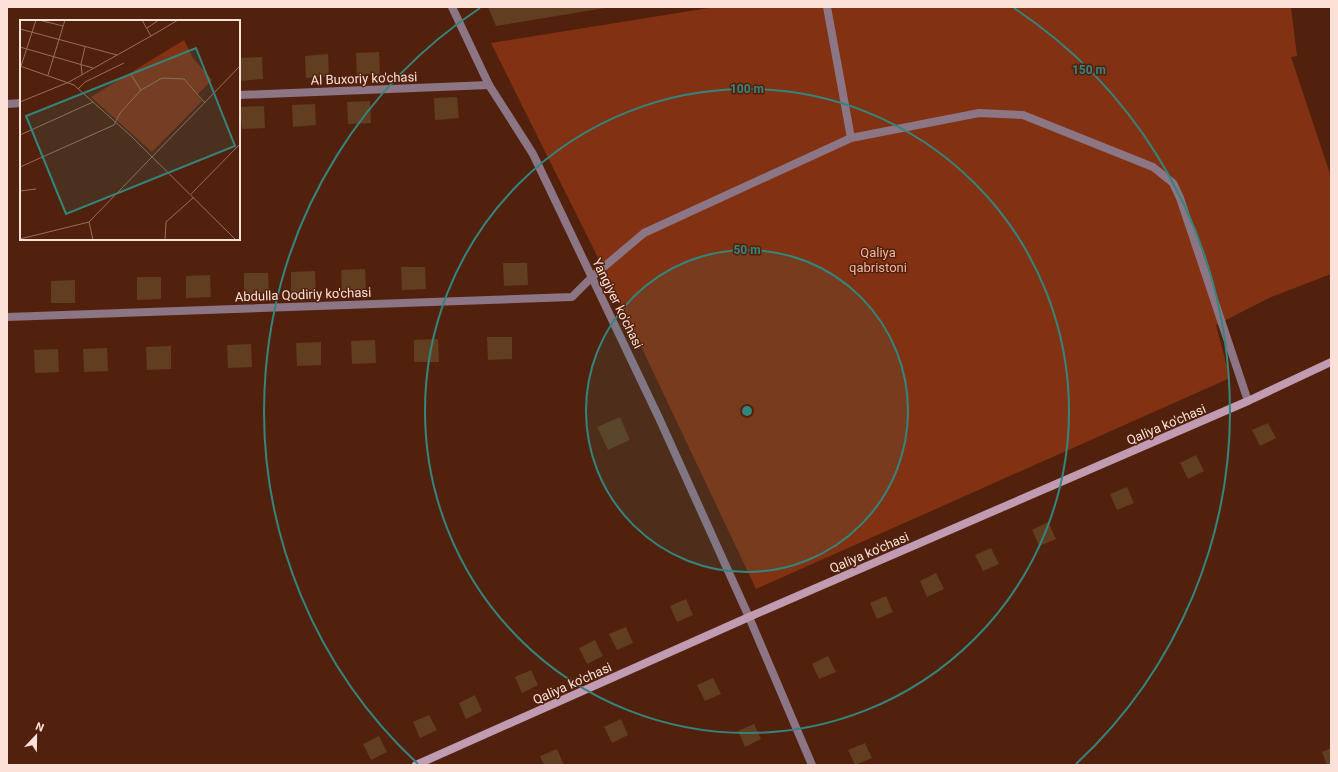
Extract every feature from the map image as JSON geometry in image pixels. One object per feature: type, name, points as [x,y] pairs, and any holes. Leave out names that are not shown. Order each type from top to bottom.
[{"type":"main road","name":"Qaliya ko'chasi","points":[[416,765],[749,617],[1248,401],[1331,362]]},
{"type":"street","name":"Yangiyer ko'chasi","points":[[452,7],[489,85],[533,154],[659,418],[749,617],[812,765]]},
{"type":"street","points":[[827,7],[851,138]]},
{"type":"street","name":"Al Buxoriy ko'chasi","points":[[240,95],[489,85]]},
{"type":"street","points":[[7,104],[20,103]]},
{"type":"street","name":"Abdulla Qodiriy ko'chasi","points":[[7,317],[572,297],[592,277],[644,233],[851,138],[979,113],[1023,115],[1153,167],[1173,183],[1180,198],[1248,401]]},
{"type":"green space","name":"Qaliya qabristoni","points":[[715,7],[1291,7],[1297,56],[1291,57],[1331,177],[1331,274],[1269,298],[1216,325],[1230,378],[756,589],[619,300],[491,43]]},
{"type":"building","points":[[488,7],[605,7],[605,8],[496,26]]},
{"type":"building","points":[[379,52],[380,74],[357,75],[356,53]]},
{"type":"building","points":[[328,54],[329,76],[306,78],[305,56]]},
{"type":"building","points":[[262,57],[263,79],[240,81],[240,58]]},
{"type":"building","points":[[457,97],[459,118],[435,120],[434,98]]},
{"type":"building","points":[[370,101],[371,123],[348,124],[347,102]]},
{"type":"building","points":[[315,104],[316,125],[293,127],[292,105]]},
{"type":"building","points":[[264,106],[265,128],[242,129],[240,107]]},
{"type":"building","points":[[503,263],[527,263],[528,285],[504,286]]},
{"type":"building","points":[[401,267],[425,267],[426,289],[402,290]]},
{"type":"building","points":[[365,269],[366,292],[342,293],[341,270]]},
{"type":"building","points":[[315,271],[316,294],[291,294],[291,272]]},
{"type":"building","points":[[244,273],[268,273],[269,295],[244,296]]},
{"type":"building","points":[[210,275],[211,297],[186,298],[186,276]]},
{"type":"building","points":[[137,277],[161,277],[161,299],[137,300]]},
{"type":"building","points":[[75,280],[75,303],[51,303],[51,281]]},
{"type":"building","points":[[487,337],[512,337],[512,359],[488,360]]},
{"type":"building","points":[[438,339],[439,362],[414,362],[414,340]]},
{"type":"building","points":[[375,340],[376,363],[352,364],[351,341]]},
{"type":"building","points":[[321,342],[321,365],[297,366],[296,343]]},
{"type":"building","points":[[251,344],[252,367],[228,368],[227,345]]},
{"type":"building","points":[[171,346],[171,369],[147,370],[146,347]]},
{"type":"building","points":[[107,348],[108,371],[84,372],[83,349]]},
{"type":"building","points":[[58,349],[59,372],[35,373],[34,350]]},
{"type":"building","points":[[620,417],[630,440],[608,450],[597,427]]},
{"type":"building","points":[[1268,423],[1276,438],[1260,446],[1252,430]]},
{"type":"building","points":[[1196,455],[1204,471],[1188,479],[1180,463]]},
{"type":"building","points":[[1127,487],[1134,503],[1117,510],[1110,494]]},
{"type":"building","points":[[1048,522],[1056,539],[1039,546],[1032,530]]},
{"type":"building","points":[[991,548],[999,564],[983,571],[975,555]]},
{"type":"building","points":[[936,573],[944,589],[927,597],[920,581]]},
{"type":"building","points":[[886,596],[893,612],[877,619],[870,603]]},
{"type":"building","points":[[686,599],[693,615],[677,622],[670,606]]},
{"type":"building","points":[[626,627],[633,643],[617,650],[609,634]]},
{"type":"building","points":[[595,640],[603,656],[587,664],[579,648]]},
{"type":"building","points":[[828,656],[836,672],[819,679],[812,664]]},
{"type":"building","points":[[531,670],[538,685],[522,693],[515,677]]},
{"type":"building","points":[[713,678],[721,694],[705,701],[697,685]]},
{"type":"building","points":[[475,695],[482,711],[466,719],[459,703]]},
{"type":"building","points":[[429,715],[437,730],[420,738],[413,722]]},
{"type":"building","points":[[621,719],[628,735],[612,743],[604,727]]},
{"type":"building","points":[[754,724],[761,739],[745,747],[738,731]]},
{"type":"building","points":[[379,736],[387,752],[371,760],[363,744]]},
{"type":"building","points":[[865,743],[872,758],[855,765],[848,750]]},
{"type":"building","points":[[1331,748],[1331,765],[1327,765],[1322,752]]},
{"type":"building","points":[[557,749],[564,765],[544,765],[540,756]]}]
